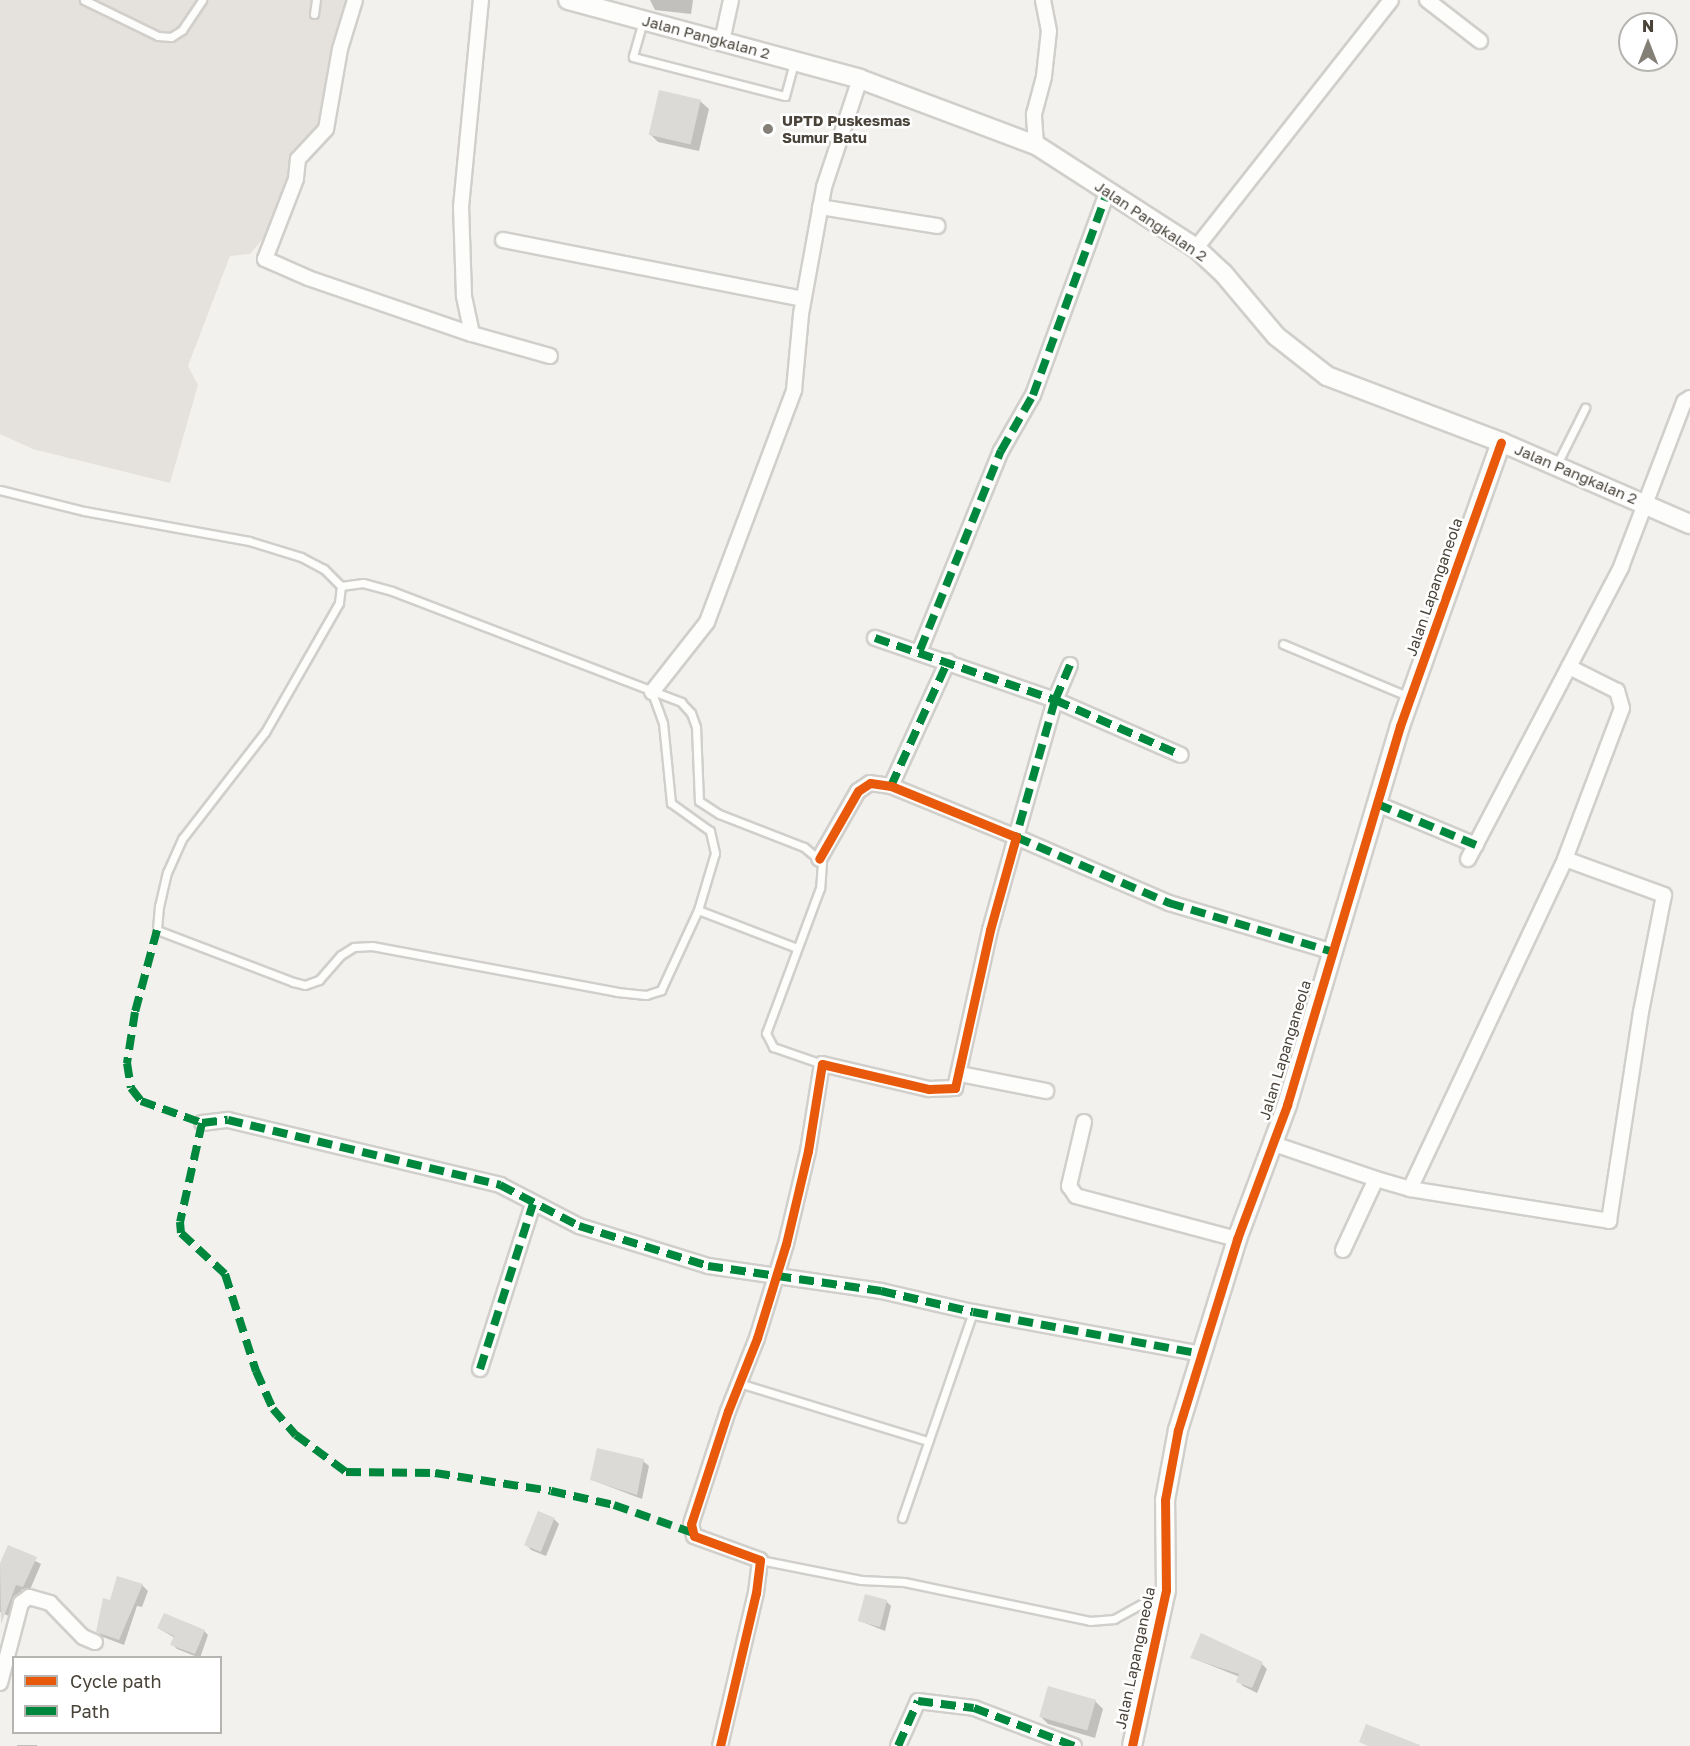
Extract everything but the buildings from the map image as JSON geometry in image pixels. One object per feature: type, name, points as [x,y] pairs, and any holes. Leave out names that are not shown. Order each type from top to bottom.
[{"type":"street","points":[[355,0],[340,49],[326,129],[298,159],[296,179],[265,259],[309,278],[472,334],[550,356]]},
{"type":"street","points":[[472,334],[464,296],[461,207],[482,0]]},
{"type":"street","name":"Jalan Pangkalan 2","points":[[568,0],[860,79],[1036,145],[1196,248],[1223,273],[1276,336],[1326,376],[1500,442],[1646,503],[1690,524]]},
{"type":"street","points":[[722,41],[731,0]]},
{"type":"street","points":[[1036,145],[1034,114],[1044,76],[1049,31],[1043,0]]},
{"type":"street","points":[[1196,248],[1391,0]]},
{"type":"street","points":[[1427,0],[1480,41]]},
{"type":"street","points":[[652,692],[707,622],[730,568],[794,390],[803,299],[820,207],[837,140],[860,79]]},
{"type":"street","points":[[920,650],[1002,451],[1033,395],[1108,190]]},
{"type":"street","points":[[820,207],[937,226]]},
{"type":"street","points":[[503,240],[803,299]]},
{"type":"street","points":[[1468,859],[1621,567],[1684,402],[1690,398]]},
{"type":"street","name":"Jalan Lapanganeola","points":[[1132,1746],[1166,1590],[1164,1516],[1168,1480],[1201,1354],[1237,1239],[1287,1105],[1330,951],[1410,697],[1500,442]]},
{"type":"street","points":[[875,638],[920,650],[1055,700],[1180,755]]},
{"type":"street","points":[[891,786],[948,661]]},
{"type":"street","points":[[720,1746],[756,1593],[760,1560],[694,1536],[691,1529],[739,1383],[757,1338],[799,1194],[822,1064],[947,1090],[955,1088],[960,1074],[990,930],[1055,700],[1070,665]]},
{"type":"street","points":[[1410,1189],[1564,859],[1622,708],[1617,691],[1569,667]]},
{"type":"street","points":[[819,860],[862,786],[891,786],[1169,903],[1330,951]]},
{"type":"street","points":[[1377,804],[1476,845]]},
{"type":"street","points":[[1271,1143],[1410,1189],[1610,1221],[1641,1012],[1664,895],[1564,859]]},
{"type":"street","points":[[960,1074],[1046,1091]]},
{"type":"street","points":[[202,1123],[228,1120],[500,1185],[579,1226],[708,1266],[881,1291],[973,1312],[1201,1354]]},
{"type":"street","points":[[1084,1122],[1069,1186],[1076,1196],[1237,1239]]},
{"type":"street","points":[[1342,1250],[1376,1179]]},
{"type":"street","points":[[480,1369],[533,1204]]},
{"type":"street","points":[[0,1683],[21,1603],[30,1597],[38,1596],[50,1604],[82,1637],[95,1642]]},
{"type":"street","points":[[898,1746],[918,1701],[974,1708],[1074,1746]]},
{"type":"lane","points":[[84,0],[158,36],[171,37],[182,30],[202,0]]},
{"type":"lane","points":[[314,14],[316,0]]},
{"type":"lane","points":[[643,20],[633,57],[785,96],[795,60]]},
{"type":"lane","points":[[1556,466],[1585,408]]},
{"type":"lane","points":[[0,490],[84,511],[249,541],[301,557],[324,569],[341,586]]},
{"type":"lane","points":[[341,586],[363,583],[392,591],[525,639],[681,702],[691,713],[696,727],[699,801],[719,814],[804,847],[819,860],[823,877],[766,1033],[767,1040],[795,1057],[822,1064]]},
{"type":"lane","points":[[341,586],[339,603],[316,637],[265,732],[177,850],[162,887],[157,930],[305,985],[320,980],[341,955],[354,947],[372,946],[646,995],[661,990],[698,910],[714,866],[715,841],[703,825],[688,819],[671,803],[663,723],[652,692]]},
{"type":"lane","points":[[1283,644],[1410,697]]},
{"type":"lane","points":[[698,910],[797,948]]},
{"type":"lane","points":[[902,1518],[973,1312]]},
{"type":"lane","points":[[739,1383],[928,1441]]},
{"type":"lane","points":[[760,1560],[861,1580],[904,1582],[1090,1621],[1114,1619],[1166,1590]]},
{"type":"shaded area","points":[[0,0],[350,0],[327,71],[319,129],[292,161],[271,229],[250,254],[230,256],[188,366],[198,385],[170,483],[33,449],[0,434]]},
{"type":"marked path","points":[[920,650],[1001,451],[1033,395],[1108,190]]},
{"type":"marked path","points":[[875,638],[1055,700],[1181,755]]},
{"type":"marked path","points":[[891,786],[948,661]]},
{"type":"marked path","points":[[1070,665],[1055,700],[1016,837],[1169,903],[1330,951]]},
{"type":"marked path","points":[[1377,804],[1476,845]]},
{"type":"marked path","points":[[157,930],[135,1012],[127,1063],[131,1088],[141,1101],[202,1123],[228,1120],[500,1185],[579,1226],[708,1266],[881,1291],[973,1312],[1201,1354]]},
{"type":"marked path","points":[[202,1123],[180,1222],[181,1233],[225,1274],[256,1371],[273,1409],[296,1435],[346,1472],[435,1473],[551,1491],[614,1505],[693,1533]]},
{"type":"marked path","points":[[480,1369],[533,1204]]},
{"type":"marked path","points":[[898,1746],[918,1701],[974,1708],[1074,1746]]},
{"type":"cycle path","points":[[1132,1746],[1166,1590],[1165,1500],[1178,1430],[1237,1239],[1287,1105],[1400,726],[1501,442]]},
{"type":"cycle path","points":[[720,1746],[756,1593],[760,1560],[694,1536],[691,1524],[728,1411],[757,1338],[786,1244],[808,1151],[822,1064],[929,1089],[955,1088],[990,930],[1016,837],[891,786],[870,783],[858,791],[819,859]]},
{"type":"place","name":"UPTD Puskesmas Sumur Batu","points":[[768,129]]}]
